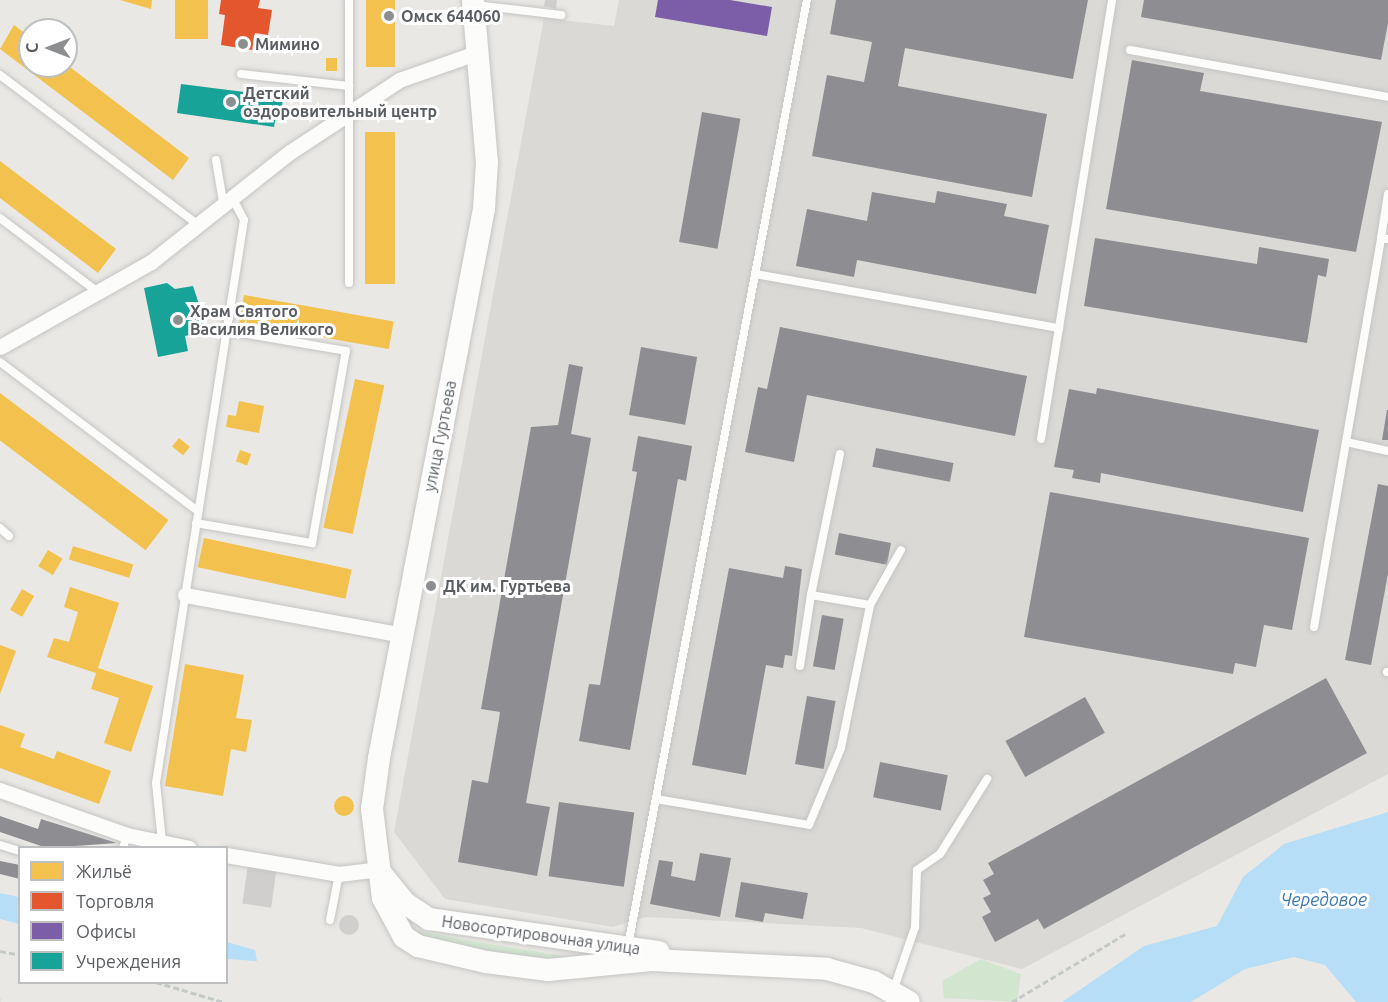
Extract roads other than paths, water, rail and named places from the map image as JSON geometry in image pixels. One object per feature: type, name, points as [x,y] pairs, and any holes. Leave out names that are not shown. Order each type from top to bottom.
[{"type":"main road","name":"улица Гуртьева","points":[[378,869],[372,809],[402,635],[484,209],[487,162],[479,52],[482,2]]},
{"type":"main road","name":"Новосортировочная улица","points":[[378,869],[405,903],[429,919],[723,962]]},
{"type":"main road","name":"Новосортировочная улица","points":[[378,869],[394,923],[418,946],[548,970],[652,960],[827,969],[900,997]]},
{"type":"street","points":[[0,347],[151,262],[227,199],[349,111],[421,68],[479,52]]},
{"type":"street","points":[[185,596],[402,635]]},
{"type":"street","points":[[0,790],[125,841],[178,846]]},
{"type":"street","points":[[228,855],[339,874],[378,869]]},
{"type":"lane","points":[[349,0],[349,283]]},
{"type":"lane","points":[[628,947],[807,0]]},
{"type":"lane","points":[[1041,439],[1112,0]]},
{"type":"lane","points":[[482,2],[561,15]]},
{"type":"lane","points":[[1130,50],[1388,97]]},
{"type":"lane","points":[[242,74],[349,86]]},
{"type":"lane","points":[[0,75],[196,223]]},
{"type":"lane","points":[[162,843],[156,783],[196,523],[230,331],[244,220],[227,199],[216,160]]},
{"type":"lane","points":[[1314,627],[1384,238],[1388,194]]},
{"type":"lane","points":[[0,218],[99,293]]},
{"type":"lane","points":[[755,274],[1059,328]]},
{"type":"lane","points":[[196,523],[312,543],[346,351],[230,331]]},
{"type":"lane","points":[[0,362],[198,512]]},
{"type":"lane","points":[[1346,442],[1388,451]]},
{"type":"lane","points":[[800,666],[811,595],[840,454]]},
{"type":"lane","points":[[0,528],[9,536]]},
{"type":"lane","points":[[656,799],[809,825],[841,748],[870,605],[901,550]]},
{"type":"lane","points":[[811,595],[870,605]]},
{"type":"lane","points":[[900,997],[915,927],[917,870],[940,854],[987,779]]},
{"type":"lane","points":[[0,845],[18,850]]},
{"type":"lane","points":[[330,920],[339,874]]},
{"type":"water","name":"Чередовое","points":[[1388,812],[1388,1002],[1356,1002],[1325,965],[1294,957],[1245,969],[1191,1002],[1062,1002],[1144,946],[1217,926],[1243,877],[1284,844]]},
{"type":"water","points":[[0,893],[18,897],[18,924],[0,919]]},
{"type":"water","points":[[228,942],[255,950],[257,961],[228,959]]},
{"type":"railway","points":[[0,999],[7,1002]]},
{"type":"place","name":"Омск 644060","points":[[389,16]]},
{"type":"place","name":"Мимино","points":[[243,44]]},
{"type":"place","name":"Детский оздоровительный центр","points":[[231,102]]},
{"type":"place","name":"Храм Святого Василия Великого","points":[[178,320]]},
{"type":"place","name":"ДК им. Гуртьева","points":[[431,586]]}]
